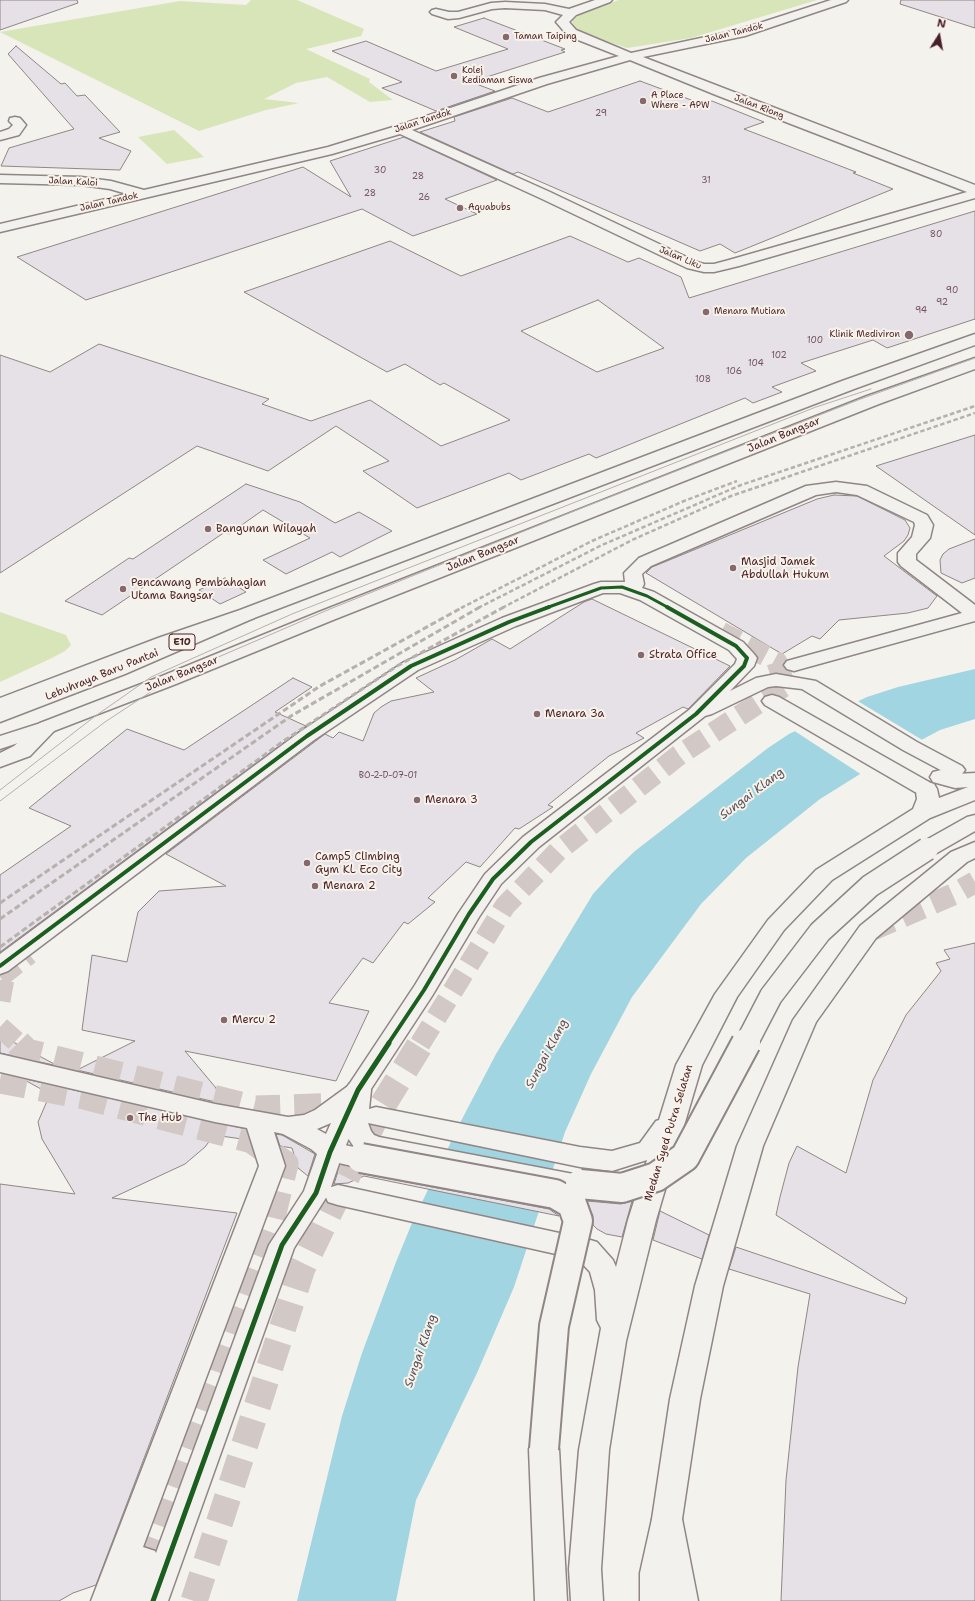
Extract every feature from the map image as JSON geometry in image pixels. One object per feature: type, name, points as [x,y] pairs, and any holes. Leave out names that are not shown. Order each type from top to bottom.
[{"type":"main road","points":[[0,705],[157,645],[247,614],[848,385],[975,339]]},
{"type":"main road","name":"Jalan Bangsar","points":[[0,761],[22,751],[47,727],[866,403],[975,363]]},
{"type":"main road","name":"Lebuhraya Baru Pantai","points":[[0,716],[118,670],[247,614]]},
{"type":"main road","points":[[0,743],[47,727]]},
{"type":"main road","points":[[957,772],[955,781],[975,780]]},
{"type":"main road","points":[[922,787],[926,789],[928,799],[922,813]]},
{"type":"main road","name":"Medan Syed Putra Selatan","points":[[587,1601],[585,1569],[594,1450],[612,1341],[642,1220],[689,1065],[727,994],[776,924],[824,875],[922,813],[975,792]]},
{"type":"main road","points":[[330,1152],[368,1152],[580,1184],[622,1188],[656,1177],[686,1157],[771,996],[820,932],[870,886],[927,849],[975,822]]},
{"type":"main road","points":[[656,1601],[656,1573],[667,1519],[685,1399],[709,1286],[750,1146],[805,1020],[868,932],[960,857],[975,849]]},
{"type":"main road","points":[[358,1090],[355,1122],[359,1135],[365,1142],[368,1152]]},
{"type":"main road","points":[[385,1118],[580,1157],[612,1161],[649,1150],[674,1115]]},
{"type":"main road","points":[[368,1152],[555,1194],[572,1204],[578,1221],[554,1326],[544,1449],[551,1601]]},
{"type":"main road","points":[[338,1195],[587,1250],[603,1268],[609,1290],[612,1341]]},
{"type":"main road","points":[[667,1519],[682,1601]]},
{"type":"street","points":[[436,12],[448,16],[459,15],[491,6],[506,5],[545,7],[570,14],[606,0]]},
{"type":"street","name":"Jalan Tandok","points":[[0,228],[332,150],[543,81],[632,56],[741,33],[842,0]]},
{"type":"street","name":"Jalan Riong","points":[[570,14],[562,22],[572,33],[720,92],[975,190]]},
{"type":"street","points":[[0,136],[14,132],[20,124],[15,121]]},
{"type":"street","name":"Jalan Liku","points":[[400,129],[545,195],[692,265],[704,268],[714,268],[734,263],[975,194]]},
{"type":"street","name":"Jalan Kaloi","points":[[0,179],[81,181],[111,185],[144,194]]},
{"type":"street","points":[[635,584],[633,573],[645,562],[812,490],[836,487],[861,490],[921,519],[924,525],[921,538],[907,553],[907,562],[975,615]]},
{"type":"street","points":[[0,966],[307,736],[411,666],[510,622],[601,588],[622,587],[647,596],[736,646],[747,658],[744,666],[696,714],[531,842],[493,879],[469,914],[424,990],[358,1090],[330,1152],[316,1193],[282,1245],[153,1601]]},
{"type":"street","points":[[794,664],[975,615]]},
{"type":"street","points":[[696,714],[763,682],[776,680],[801,683],[788,694]]},
{"type":"street","points":[[788,694],[957,772]]},
{"type":"street","points":[[788,694],[922,787]]},
{"type":"street","points":[[2,1059],[215,1113],[288,1126],[320,1142],[330,1152]]},
{"type":"street","points":[[288,1126],[308,1124],[324,1116],[358,1090]]},
{"type":"street","points":[[106,1601],[272,1166],[257,1120]]},
{"type":"street","points":[[124,1601],[144,1560]]},
{"type":"green space","points":[[251,0],[297,0],[364,29],[361,36],[306,49],[370,79],[369,82],[393,100],[370,102],[327,77],[296,83],[264,99],[299,103],[266,110],[199,131],[0,32],[180,1],[246,5]]},
{"type":"green space","points":[[619,0],[817,0],[691,38],[627,48],[578,32],[571,20],[585,11]]},
{"type":"green space","points":[[174,130],[204,157],[167,164],[138,137]]},
{"type":"green space","points":[[0,612],[66,635],[71,645],[65,651],[52,658],[0,682]]},
{"type":"water","name":"Sungai Klang","points":[[975,669],[975,719],[940,730],[873,766],[820,799],[746,858],[701,904],[632,997],[591,1074],[565,1132],[514,1287],[477,1373],[416,1500],[396,1601],[297,1601],[342,1416],[362,1353],[412,1223],[461,1121],[496,1054],[593,894],[635,851],[768,748],[789,734],[867,697],[898,687]]},
{"type":"pier","points":[[856,700],[924,741],[862,775],[793,730]]},
{"type":"building","points":[[0,0],[77,0],[78,3],[0,30]]},
{"type":"building","points":[[901,0],[975,0],[975,28],[900,4]]},
{"type":"building","points":[[484,18],[565,49],[561,50],[565,52],[471,82],[495,91],[436,111],[382,88],[402,82],[332,51],[366,41],[436,71],[508,49],[454,27]]},
{"type":"building","points":[[16,46],[61,84],[65,83],[77,96],[85,95],[120,132],[99,138],[131,151],[120,170],[1,166],[9,148],[74,129],[8,54]]},
{"type":"building","points":[[640,81],[702,104],[712,101],[764,122],[744,129],[856,172],[853,173],[893,189],[735,253],[720,244],[700,251],[518,172],[513,174],[420,132],[455,121],[454,117],[512,98],[548,112]]},
{"type":"building","points":[[404,137],[497,180],[445,199],[477,214],[413,236],[362,209],[86,300],[17,257],[303,167],[351,197],[330,161]]},
{"type":"building","points":[[975,211],[975,319],[887,348],[873,340],[801,363],[816,371],[772,387],[782,392],[753,403],[745,398],[596,458],[589,454],[521,480],[509,473],[417,508],[363,471],[389,461],[336,426],[268,471],[197,446],[0,573],[0,355],[50,372],[99,344],[269,399],[262,404],[311,421],[370,400],[441,446],[510,420],[444,383],[440,385],[405,364],[387,372],[244,292],[390,241],[461,276],[570,236],[628,262],[639,258],[681,277],[689,298]],"holes":[[[598,300],[664,348],[597,372],[521,331]]]},
{"type":"building","points":[[975,435],[975,535],[876,466]]},
{"type":"building","points":[[246,484],[300,502],[335,523],[359,512],[392,531],[340,557],[332,552],[286,574],[263,560],[310,538],[263,510],[229,534],[225,532],[102,615],[65,601],[129,558],[133,559]]},
{"type":"building","points":[[834,495],[857,496],[905,520],[910,528],[908,535],[904,541],[884,556],[937,596],[928,608],[908,613],[839,620],[820,639],[812,636],[782,654],[646,573],[652,567],[817,499]]},
{"type":"building","points":[[975,539],[975,578],[962,583],[941,573],[940,560],[943,554],[949,549]]},
{"type":"building","points":[[225,578],[246,592],[220,604],[199,590]]},
{"type":"building","points":[[592,599],[730,666],[688,709],[683,707],[636,733],[644,738],[609,756],[548,805],[553,807],[519,829],[515,828],[480,867],[466,862],[428,898],[435,902],[408,924],[404,922],[373,963],[363,958],[329,1003],[369,1011],[336,1081],[185,1051],[216,1088],[220,1103],[77,1070],[135,1041],[82,1030],[92,955],[127,962],[138,912],[159,891],[226,886],[166,854],[325,734],[333,738],[339,732],[363,741],[374,713],[381,707],[391,701],[434,692],[416,678],[455,660],[492,639],[510,649],[584,602]]},
{"type":"building","points":[[293,678],[312,687],[275,712],[306,726],[0,952],[0,875],[71,826],[29,808],[127,729],[184,750]]},
{"type":"building","points":[[975,943],[975,1601],[781,1601],[786,1480],[798,1367],[810,1294],[729,1269],[736,1247],[905,1304],[907,1298],[776,1215],[789,1163],[797,1146],[846,1173],[873,1080],[906,1015],[941,971],[936,963],[950,959],[944,950]]},
{"type":"building","points":[[0,1035],[58,1066],[0,1053]]},
{"type":"building","points":[[21,1078],[246,1129],[249,1140],[214,1135],[205,1147],[185,1164],[112,1198],[237,1213],[96,1585],[73,1593],[59,1601],[0,1601],[0,1184],[75,1194],[42,1139],[38,1122],[50,1094]]},
{"type":"building","points":[[276,1134],[282,1135],[315,1154],[308,1176],[298,1168],[292,1148],[280,1146]]},
{"type":"building","points":[[340,1165],[348,1167],[358,1173],[549,1209],[559,1216],[364,1176],[348,1183],[334,1184]]},
{"type":"building","points":[[587,1201],[621,1204],[632,1201],[622,1237],[606,1234],[593,1225],[593,1216]]},
{"type":"building","points":[[660,1211],[709,1235],[702,1259],[653,1240]]},
{"type":"tunnel","points":[[420,1044],[505,906],[558,851],[679,755],[785,686],[777,662],[721,632]]},
{"type":"tunnel","points":[[872,930],[954,894],[975,882]]},
{"type":"tunnel","points":[[5,973],[29,954]]},
{"type":"tunnel","points":[[0,977],[5,973]]},
{"type":"tunnel","points":[[0,1001],[5,973]]},
{"type":"tunnel","points":[[0,1027],[19,1044]]},
{"type":"tunnel","points":[[194,1601],[302,1268],[376,1116],[421,1043]]},
{"type":"tunnel","points":[[19,1044],[27,1052],[256,1109],[347,1106]]},
{"type":"tunnel","points":[[0,1080],[84,1096],[252,1140],[285,1164],[271,1221],[144,1560]]},
{"type":"tram line","points":[[0,801],[105,722],[155,689],[216,658],[330,609],[579,509],[858,400],[975,358]]},
{"type":"tram line","points":[[0,790],[94,717],[151,677],[292,614],[816,407],[871,389]]},
{"type":"railway","points":[[478,608],[602,545],[741,485],[975,406]]},
{"type":"railway","points":[[502,608],[632,540],[731,496],[975,413]]},
{"type":"railway","points":[[461,608],[592,541],[684,501],[737,481]]},
{"type":"railway","points":[[0,903],[320,686],[463,607]]},
{"type":"railway","points":[[0,919],[291,716],[480,607]]},
{"type":"railway","points":[[0,947],[285,740],[397,666],[504,607]]},
{"type":"cycle path","points":[[0,966],[307,736],[411,666],[509,622],[601,588],[622,587],[647,596],[736,646],[747,658],[744,666],[696,714],[531,842],[493,879],[469,914],[424,990],[358,1090],[330,1152],[316,1193],[282,1245],[153,1601]]},
{"type":"place","name":"Taman Taiping","points":[[506,37]]},
{"type":"place","name":"Kolej Kediaman Siswa","points":[[454,76]]},
{"type":"place","name":"A Place Where - APW","points":[[643,101]]},
{"type":"place","name":"Aquabubs","points":[[460,208]]},
{"type":"place","name":"Menara Mutiara","points":[[706,312]]},
{"type":"place","name":"Klinik Mediviron","points":[[909,335]]},
{"type":"place","name":"Bangunan Wilayah","points":[[208,529]]},
{"type":"place","name":"Masjid Jamek Abdullah Hukum","points":[[733,568]]},
{"type":"place","name":"Pencawang Pembahagian Utama Bangsar","points":[[123,589]]},
{"type":"place","name":"Strata Office","points":[[641,655]]},
{"type":"place","name":"Menara 3a","points":[[537,714]]},
{"type":"place","name":"Menara 3","points":[[417,800]]},
{"type":"place","name":"Camp5 Climbing Gym KL Eco City","points":[[307,863]]},
{"type":"place","name":"Menara 2","points":[[315,886]]},
{"type":"place","name":"Mercu 2","points":[[224,1020]]},
{"type":"place","name":"The Hub","points":[[130,1118]]}]
